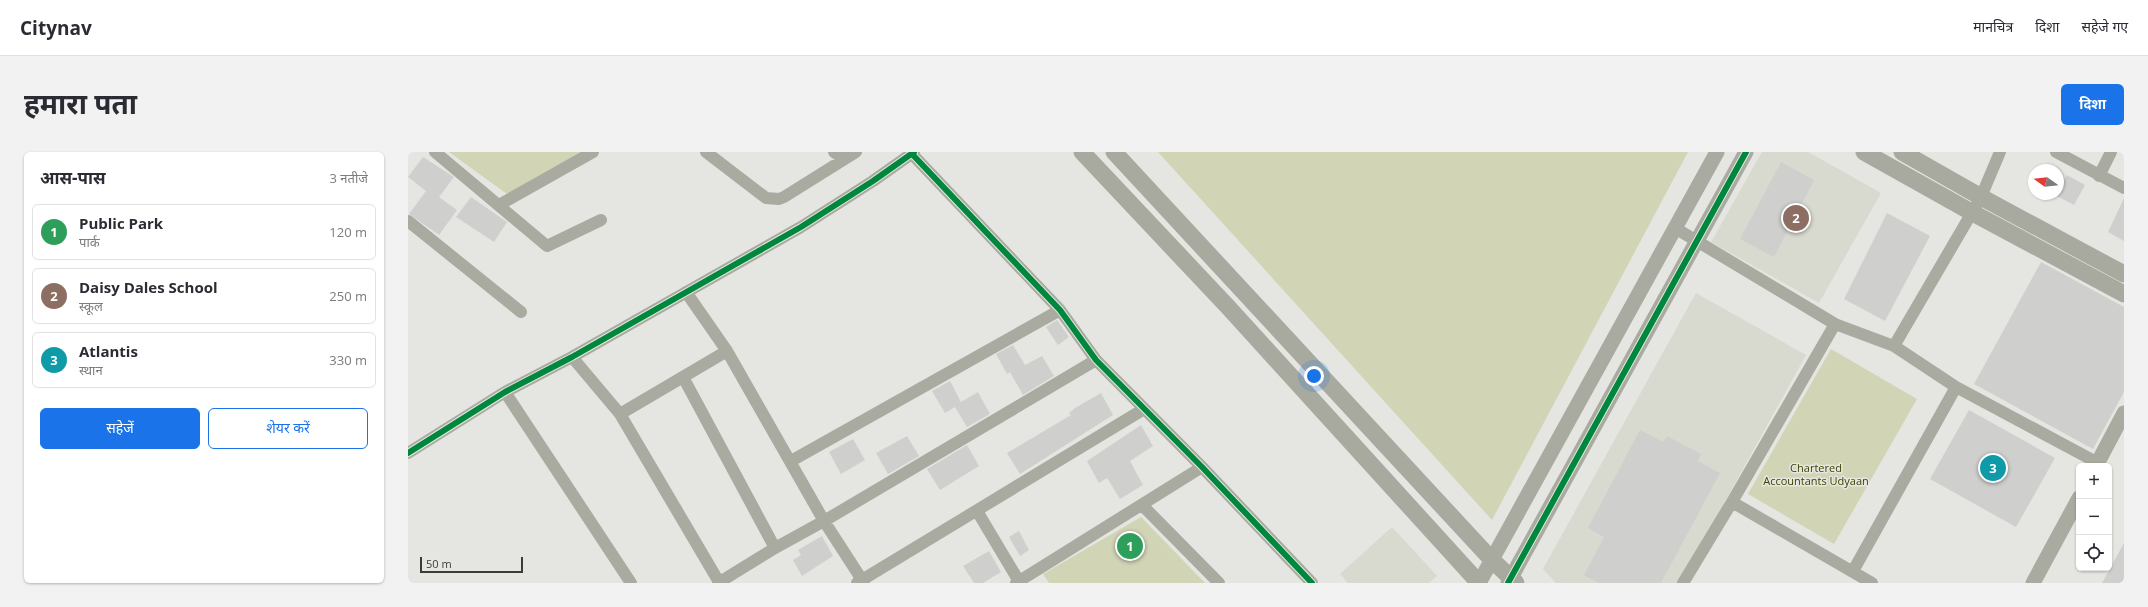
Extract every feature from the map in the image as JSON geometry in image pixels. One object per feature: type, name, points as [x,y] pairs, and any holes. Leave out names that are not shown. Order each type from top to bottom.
[{"type":"main road","points":[[1082,152],[1229,308],[1479,583]]},
{"type":"main road","points":[[1114,152],[1511,581]]},
{"type":"main road","points":[[1864,152],[1971,212],[2124,294]]},
{"type":"main road","points":[[1902,152],[1981,197],[2124,274]]},
{"type":"street","points":[[435,152],[548,246],[601,220]]},
{"type":"street","points":[[499,205],[593,152]]},
{"type":"street","points":[[706,152],[761,195],[773,199],[784,197],[856,152]]},
{"type":"street","points":[[834,152],[844,160]]},
{"type":"street","points":[[1479,583],[1717,152]]},
{"type":"street","points":[[1511,581],[1746,152]]},
{"type":"street","points":[[1894,346],[1981,197],[2000,152]]},
{"type":"street","points":[[2056,152],[2124,188]]},
{"type":"street","points":[[2099,176],[2111,152]]},
{"type":"street","points":[[408,453],[505,392],[572,357],[801,226],[873,181],[913,153],[1060,310],[1096,360],[1202,467],[1312,583]]},
{"type":"street","points":[[408,222],[521,312]]},
{"type":"street","points":[[1675,228],[1835,324],[1894,346],[1956,387],[2095,463]]},
{"type":"street","points":[[686,292],[727,351],[824,521],[861,582],[1144,409]]},
{"type":"street","points":[[791,461],[1060,310]]},
{"type":"street","points":[[1683,583],[1732,502],[1835,324]]},
{"type":"street","points":[[620,414],[727,351]]},
{"type":"street","points":[[572,357],[620,414],[718,583],[774,548],[824,521],[1096,360]]},
{"type":"street","points":[[682,377],[774,548]]},
{"type":"street","points":[[1853,571],[1956,387]]},
{"type":"street","points":[[505,392],[631,583]]},
{"type":"street","points":[[2098,463],[2124,413]]},
{"type":"street","points":[[977,511],[1018,582],[1202,467]]},
{"type":"street","points":[[2033,583],[2078,499]]},
{"type":"street","points":[[1732,502],[1872,583]]},
{"type":"street","points":[[1142,505],[1220,583]]},
{"type":"shaded area","points":[[1762,152],[1808,152],[1881,193],[1819,303],[1711,242]]},
{"type":"shaded area","points":[[1696,293],[1806,355],[1680,583],[1556,583],[1543,569]]},
{"type":"shaded area","points":[[1392,527],[1437,576],[1429,583],[1348,583],[1340,574]]},
{"type":"green space","points":[[449,152],[582,152],[507,194]]},
{"type":"green space","points":[[1158,152],[1688,152],[1492,520]]},
{"type":"green space","name":"Chartered Accountants Udyaan","points":[[1831,349],[1917,399],[1834,544],[1748,494]]},
{"type":"green space","points":[[1141,517],[1205,583],[1049,583],[1043,574]]},
{"type":"building","points":[[423,157],[454,177],[439,197],[457,210],[439,235],[409,214],[426,191],[408,177]]},
{"type":"building","points":[[1781,162],[1814,180],[1774,257],[1740,239]]},
{"type":"building","points":[[2067,175],[2085,185],[2074,205],[2064,200],[2064,180]]},
{"type":"building","points":[[471,197],[507,222],[494,242],[456,217]]},
{"type":"building","points":[[2124,198],[2124,241],[2108,232]]},
{"type":"building","points":[[1887,213],[1930,236],[1885,321],[1844,299]]},
{"type":"building","points":[[2041,262],[2124,307],[2124,392],[2093,449],[1974,384]]},
{"type":"building","points":[[1057,320],[1069,337],[1058,345],[1046,327]]},
{"type":"building","points":[[1013,345],[1025,365],[1042,356],[1054,376],[1023,395],[1010,372],[1007,374],[996,354]]},
{"type":"building","points":[[950,381],[961,402],[978,392],[990,414],[967,427],[955,407],[945,413],[932,391]]},
{"type":"building","points":[[1101,393],[1113,415],[1020,474],[1007,453],[1071,415],[1069,413],[1075,408]]},
{"type":"building","points":[[1969,410],[2055,458],[2016,527],[1930,479]]},
{"type":"building","points":[[1141,425],[1153,446],[1130,461],[1143,485],[1120,499],[1107,478],[1099,483],[1087,461]]},
{"type":"building","points":[[1640,430],[1663,442],[1667,436],[1701,454],[1698,461],[1720,473],[1661,583],[1598,583],[1584,575],[1604,537],[1588,528]]},
{"type":"building","points":[[907,436],[919,456],[888,474],[876,453]]},
{"type":"building","points":[[853,439],[865,460],[841,474],[829,452]]},
{"type":"building","points":[[967,445],[979,466],[940,490],[927,469]]},
{"type":"building","points":[[1019,531],[1029,550],[1020,556],[1009,537]]},
{"type":"building","points":[[822,536],[833,556],[802,576],[793,560],[801,555],[798,550]]},
{"type":"building","points":[[2124,543],[2124,583],[2102,583],[2109,571],[2112,571],[2112,565]]},
{"type":"building","points":[[989,551],[1001,572],[983,583],[974,583],[963,566]]},
{"type":"cycle path","points":[[408,453],[505,392],[572,357],[801,227],[873,181],[914,152]]},
{"type":"cycle path","points":[[1508,583],[1746,152]]},
{"type":"cycle path","points":[[912,154],[1060,310],[1096,360],[1202,467],[1312,583]]},
{"type":"place","name":"Daisy Dales School","points":[[1796,218]]},
{"type":"place","name":"Atlantis","points":[[1993,468]]},
{"type":"place","name":"Public Park","points":[[1130,546]]}]
